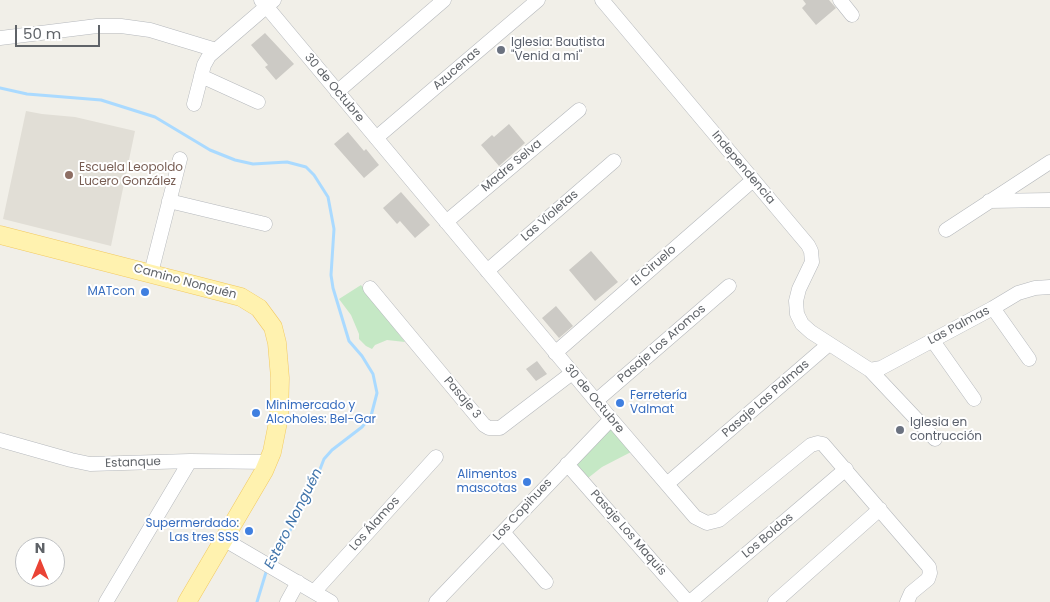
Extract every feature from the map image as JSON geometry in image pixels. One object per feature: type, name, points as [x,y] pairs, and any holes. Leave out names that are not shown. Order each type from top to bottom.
[{"type":"main road","name":"Camino Nonguén","points":[[2,238],[151,273],[241,297],[254,304],[273,327],[277,343],[280,378],[277,430],[269,462],[188,602]]},
{"type":"street","points":[[338,92],[444,0]]},
{"type":"street","name":"Azucenas","points":[[376,138],[538,0]]},
{"type":"street","points":[[840,0],[852,15]]},
{"type":"street","name":"Independencia","points":[[606,1],[808,245],[811,251],[812,262],[797,296],[798,319],[806,328],[830,344]]},
{"type":"street","points":[[194,104],[206,60],[267,2]]},
{"type":"street","name":"30 de Octubre","points":[[267,2],[338,92],[486,271],[695,518],[711,523],[719,520],[814,443],[820,443],[846,469],[927,564],[930,570],[928,579],[911,593],[907,602]]},
{"type":"street","points":[[0,38],[97,26],[121,26],[150,30],[216,50]]},
{"type":"street","points":[[201,76],[258,102]]},
{"type":"street","name":"Madre Selva","points":[[446,222],[579,110]]},
{"type":"street","points":[[151,273],[180,158]]},
{"type":"street","name":"Las Violetas","points":[[486,271],[614,161]]},
{"type":"street","points":[[946,230],[1050,162]]},
{"type":"street","name":"El Ciruelo","points":[[555,353],[753,180]]},
{"type":"street","points":[[989,201],[1050,200]]},
{"type":"street","points":[[169,201],[265,224]]},
{"type":"street","name":"Pasaje Los Aromos","points":[[596,401],[729,286]]},
{"type":"street","name":"Las Palmas","points":[[870,370],[881,368],[994,308],[1018,293],[1050,287]]},
{"type":"street","name":"Pasaje 3","points":[[370,288],[484,425],[490,428],[500,428],[572,373]]},
{"type":"street","points":[[994,308],[1029,359]]},
{"type":"street","points":[[932,341],[974,400]]},
{"type":"street","points":[[830,344],[870,370],[934,439]]},
{"type":"street","name":"Pasaje Las Palmas","points":[[666,484],[830,344]]},
{"type":"street","name":"Los Copihues","points":[[436,602],[610,419]]},
{"type":"street","name":"Estanque","points":[[0,440],[90,464],[190,461],[269,462]]},
{"type":"street","name":"Los Álamos","points":[[314,592],[436,457]]},
{"type":"street","points":[[106,602],[190,461]]},
{"type":"street","name":"Pasaje Los Maquis","points":[[567,464],[689,602]]},
{"type":"street","name":"Los Boldos","points":[[689,602],[846,469]]},
{"type":"street","points":[[775,602],[880,509]]},
{"type":"street","points":[[503,532],[546,582]]},
{"type":"street","points":[[224,540],[331,602]]},
{"type":"street","points":[[287,602],[298,582]]},
{"type":"shaded area","name":"Escuela Leopoldo Lucero González","points":[[26,111],[75,117],[135,131],[111,246],[3,219]]},
{"type":"green space","points":[[361,285],[405,342],[387,340],[375,345],[372,349],[359,339],[359,334],[351,315],[339,299]]},
{"type":"green space","points":[[610,422],[631,452],[602,467],[588,478],[571,464]]},
{"type":"building","points":[[803,0],[829,0],[836,8],[816,25],[802,8],[806,4]]},
{"type":"building","points":[[265,33],[294,64],[276,80],[265,67],[268,65],[251,45]]},
{"type":"building","points":[[509,124],[525,143],[499,166],[481,145]]},
{"type":"building","points":[[348,132],[379,165],[364,178],[334,144]]},
{"type":"building","points":[[401,192],[430,225],[415,238],[400,221],[397,224],[383,208]]},
{"type":"building","points":[[591,251],[618,282],[595,301],[569,270]]},
{"type":"building","points":[[556,306],[573,326],[559,338],[542,318]]},
{"type":"building","points":[[537,361],[547,374],[536,381],[526,369]]},
{"type":"waterway","name":"Estero Nonguén","points":[[0,88],[27,94],[101,100],[155,117],[210,150],[235,160],[253,164],[287,162],[306,167],[314,175],[328,197],[334,229],[331,275],[333,288],[349,341],[362,356],[373,374],[377,393],[371,416],[362,427],[332,450],[324,459],[293,526],[270,561]]},
{"type":"waterway","name":"Estero Nonguén","points":[[257,602],[267,569]]},
{"type":"place","name":"Iglesia: Bautista \"Venid a mi\"","points":[[501,50]]},
{"type":"place","name":"Escuela Leopoldo Lucero González","points":[[69,175]]},
{"type":"place","name":"MATcon","points":[[145,292]]},
{"type":"place","name":"Ferretería Valmat","points":[[620,403]]},
{"type":"place","name":"Minimercado y Alcoholes: Bel-Gar","points":[[256,413]]},
{"type":"place","name":"Iglesia en contrucción","points":[[900,430]]},
{"type":"place","name":"Alimentos mascotas","points":[[527,482]]},
{"type":"place","name":"Supermerdado: Las tres SSS","points":[[249,531]]}]
